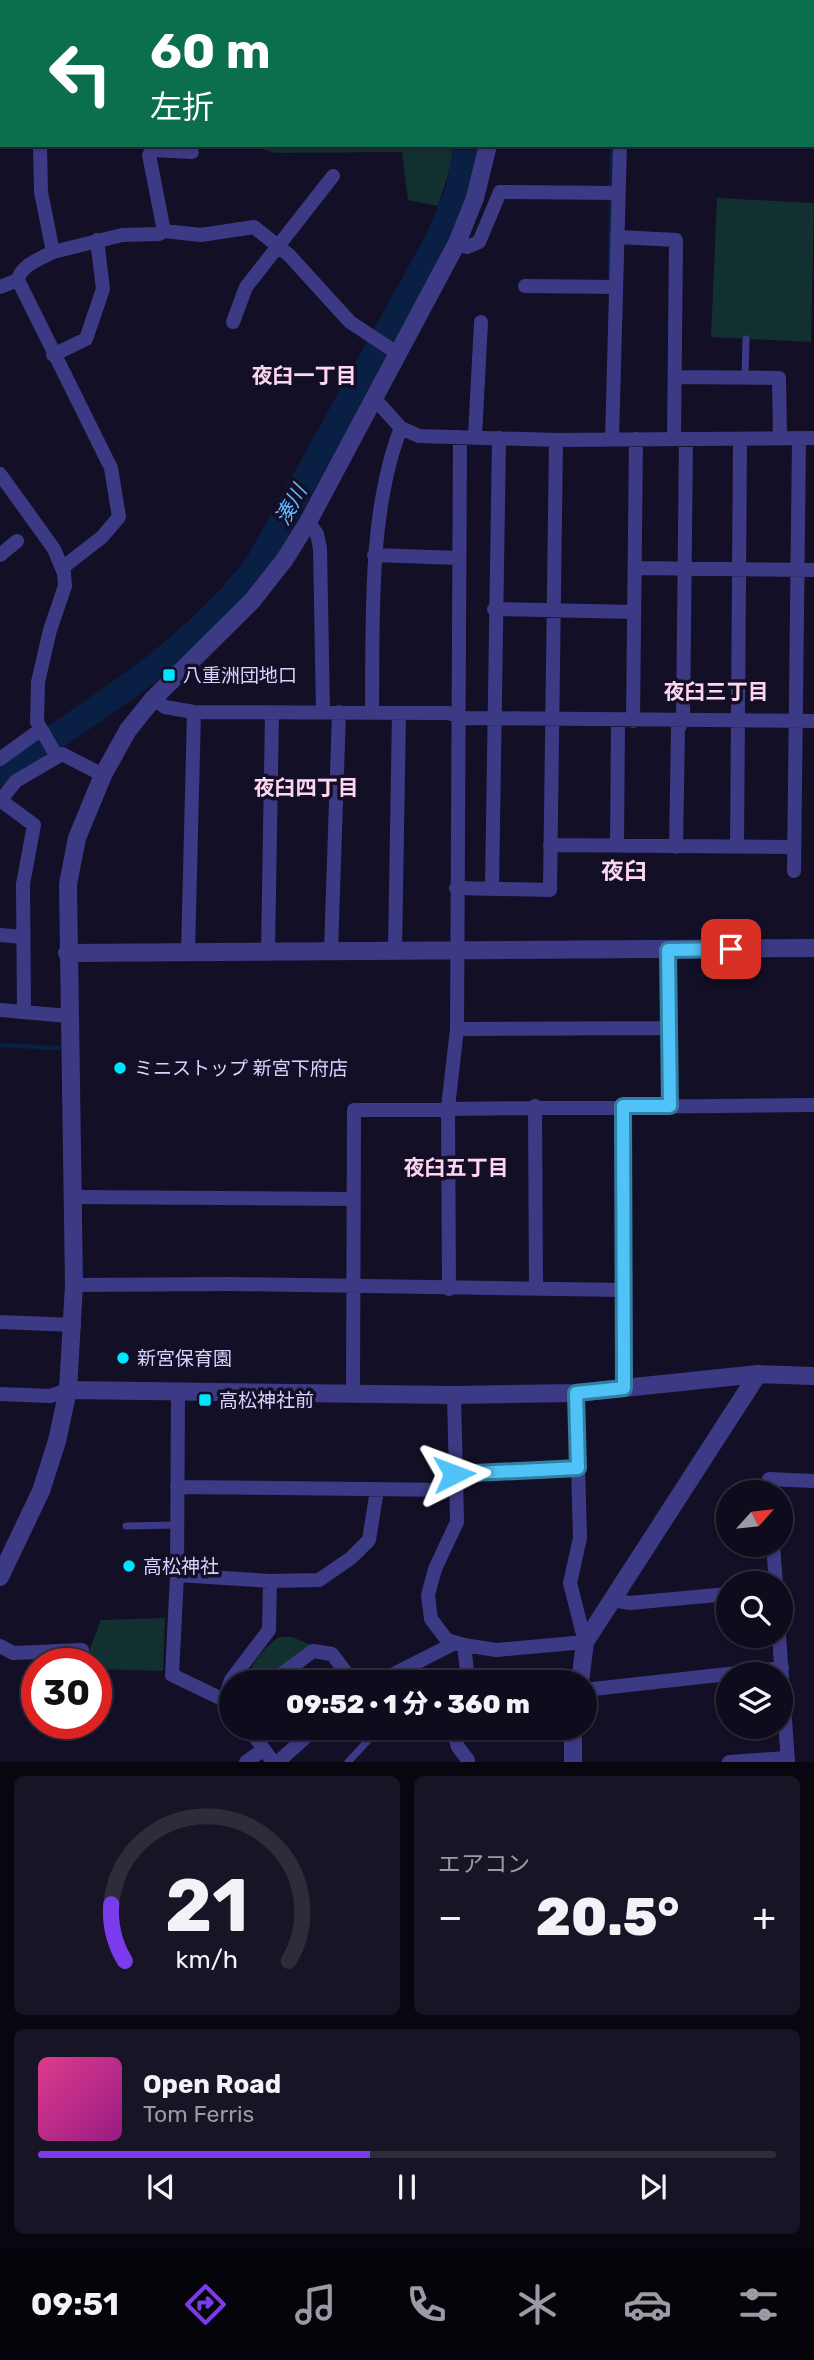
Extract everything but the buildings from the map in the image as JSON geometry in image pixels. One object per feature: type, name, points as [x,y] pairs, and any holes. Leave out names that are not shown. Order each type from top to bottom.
[{"type":"street","points":[[40,147],[41,192],[53,252]]},
{"type":"street","points":[[164,231],[149,155],[151,147],[192,152]]},
{"type":"street","points":[[0,1577],[41,1491],[57,1441],[68,1390],[74,1325],[74,1286],[67,953],[70,872],[77,838],[103,775],[128,730],[153,699],[252,601],[285,559],[308,522],[457,243],[475,198],[488,147]]},
{"type":"street","points":[[612,439],[620,147]]},
{"type":"street","points":[[233,322],[246,288],[333,176]]},
{"type":"street","points":[[457,243],[467,247],[479,242],[500,192],[618,193]]},
{"type":"street","points":[[62,568],[102,537],[118,517],[111,468],[18,280],[19,274],[31,264],[53,252],[122,235],[159,234],[164,231],[201,236],[254,227],[277,246],[350,322],[397,353]]},
{"type":"street","points":[[617,237],[676,240],[675,377],[685,569],[683,720],[678,729],[676,846]]},
{"type":"street","points":[[53,355],[86,339],[103,289],[97,240]]},
{"type":"street","points":[[0,286],[18,280]]},
{"type":"street","points":[[525,286],[616,287]]},
{"type":"street","points":[[449,1289],[448,1107],[457,1029],[458,558],[467,436],[481,323]]},
{"type":"street","points":[[675,377],[779,378],[780,439]]},
{"type":"street","points":[[373,397],[401,428],[419,436],[556,440],[807,438],[807,569],[796,721],[794,871]]},
{"type":"street","points":[[372,712],[374,555],[393,447],[401,428]]},
{"type":"street","points":[[492,889],[494,609],[499,438]]},
{"type":"street","points":[[634,721],[636,439]]},
{"type":"street","points":[[737,847],[740,439]]},
{"type":"street","points":[[456,888],[550,890],[556,440]]},
{"type":"street","points":[[0,474],[54,549],[62,568],[65,586],[50,630],[38,682],[37,722],[55,752],[68,755],[103,775]]},
{"type":"street","points":[[308,522],[317,534],[320,548],[323,712]]},
{"type":"street","points":[[0,555],[17,541]]},
{"type":"street","points":[[374,555],[458,558]]},
{"type":"street","points":[[635,568],[807,569]]},
{"type":"street","points":[[494,609],[634,612]]},
{"type":"street","points":[[153,699],[165,707],[194,712],[372,712],[634,721],[814,721]]},
{"type":"street","points":[[188,953],[194,712]]},
{"type":"street","points":[[331,951],[339,712]]},
{"type":"street","points":[[268,952],[272,713]]},
{"type":"street","points":[[395,950],[399,713]]},
{"type":"street","points":[[617,846],[618,720]]},
{"type":"street","points":[[0,759],[42,732]]},
{"type":"street","points":[[24,1012],[23,884],[34,825],[0,801],[16,781],[55,752]]},
{"type":"street","points":[[550,845],[794,848]]},
{"type":"street","points":[[0,935],[23,937]]},
{"type":"street","points":[[67,953],[814,948]]},
{"type":"street","points":[[668,950],[670,1106]]},
{"type":"street","points":[[0,1010],[68,1016]]},
{"type":"street","points":[[457,1029],[668,1028]]},
{"type":"street","points":[[353,1392],[354,1110],[814,1105]]},
{"type":"street","points":[[623,1106],[624,1388]]},
{"type":"street","points":[[535,1107],[536,1289]]},
{"type":"street","points":[[72,1198],[352,1199]]},
{"type":"street","points":[[74,1286],[231,1284],[354,1288],[624,1290]]},
{"type":"street","points":[[0,1322],[74,1325]]},
{"type":"street","points":[[582,1670],[586,1642],[758,1374]]},
{"type":"street","points":[[0,1394],[50,1396],[68,1390],[454,1395],[576,1393],[758,1374],[814,1376]]},
{"type":"street","points":[[178,1391],[177,1575],[172,1675],[223,1700],[231,1680],[269,1630],[270,1581]]},
{"type":"street","points":[[576,1393],[580,1538],[570,1583],[586,1642]]},
{"type":"street","points":[[454,1395],[454,1490],[457,1522],[435,1569],[428,1595],[431,1619],[447,1640],[496,1650],[586,1642]]},
{"type":"street","points":[[454,1474],[578,1468]]},
{"type":"street","points":[[769,1480],[792,1480]]},
{"type":"street","points":[[793,1480],[814,1481]]},
{"type":"street","points":[[177,1487],[454,1490]]},
{"type":"street","points":[[177,1575],[270,1581],[318,1580],[351,1558],[369,1540],[377,1490]]},
{"type":"street","points":[[612,1600],[630,1603],[716,1595]]},
{"type":"street","points":[[404,1670],[459,1644]]},
{"type":"street","points":[[459,1644],[467,1670]]},
{"type":"street","points":[[0,1647],[13,1653],[21,1653]]},
{"type":"street","points":[[287,1670],[313,1651],[332,1654],[343,1670]]},
{"type":"street","points":[[597,1689],[716,1675]]},
{"type":"street","points":[[729,1762],[787,1760],[786,1739]]},
{"type":"street","points":[[258,1740],[272,1758]]},
{"type":"street","points":[[246,1762],[272,1758],[298,1740]]},
{"type":"street","points":[[456,1740],[468,1760]]},
{"type":"street","points":[[573,1740],[573,1762]]},
{"type":"lane","points":[[745,377],[746,339]]},
{"type":"lane","points":[[126,1525],[176,1525]]},
{"type":"lane","points":[[348,1762],[369,1740]]},
{"type":"green space","points":[[256,147],[452,147],[453,159],[438,206],[408,200],[402,152],[275,153]]},
{"type":"green space","points":[[717,198],[814,203],[811,342],[711,337]]},
{"type":"green space","points":[[165,1618],[163,1671],[112,1669],[112,1648],[90,1648],[101,1620]]},
{"type":"green space","points":[[279,1637],[292,1637],[311,1645],[278,1670],[250,1670],[258,1656]]},
{"type":"waterway","name":"湊川","points":[[0,774],[104,704],[171,653],[202,626],[258,564],[438,240],[458,192],[467,147]]},
{"type":"waterway","points":[[610,275],[612,147]]},
{"type":"waterway","points":[[0,1045],[59,1048]]},
{"type":"place","name":"八重洲団地口","points":[[169,675]]},
{"type":"place","name":"ミニストップ 新宮下府店","points":[[120,1068]]},
{"type":"place","name":"新宮保育園","points":[[123,1358]]},
{"type":"place","name":"高松神社前","points":[[205,1400]]},
{"type":"place","name":"高松神社","points":[[129,1566]]},
{"type":"district","name":"夜臼一丁目","points":[[304,376]]},
{"type":"district","name":"夜臼三丁目","points":[[716,692]]},
{"type":"district","name":"夜臼四丁目","points":[[306,788]]},
{"type":"district","name":"夜臼","points":[[624,871]]},
{"type":"district","name":"夜臼五丁目","points":[[456,1168]]},
{"type":"route","points":[[454,1474],[578,1468],[576,1393],[624,1388],[623,1106],[670,1106],[668,950],[731,949]]}]
